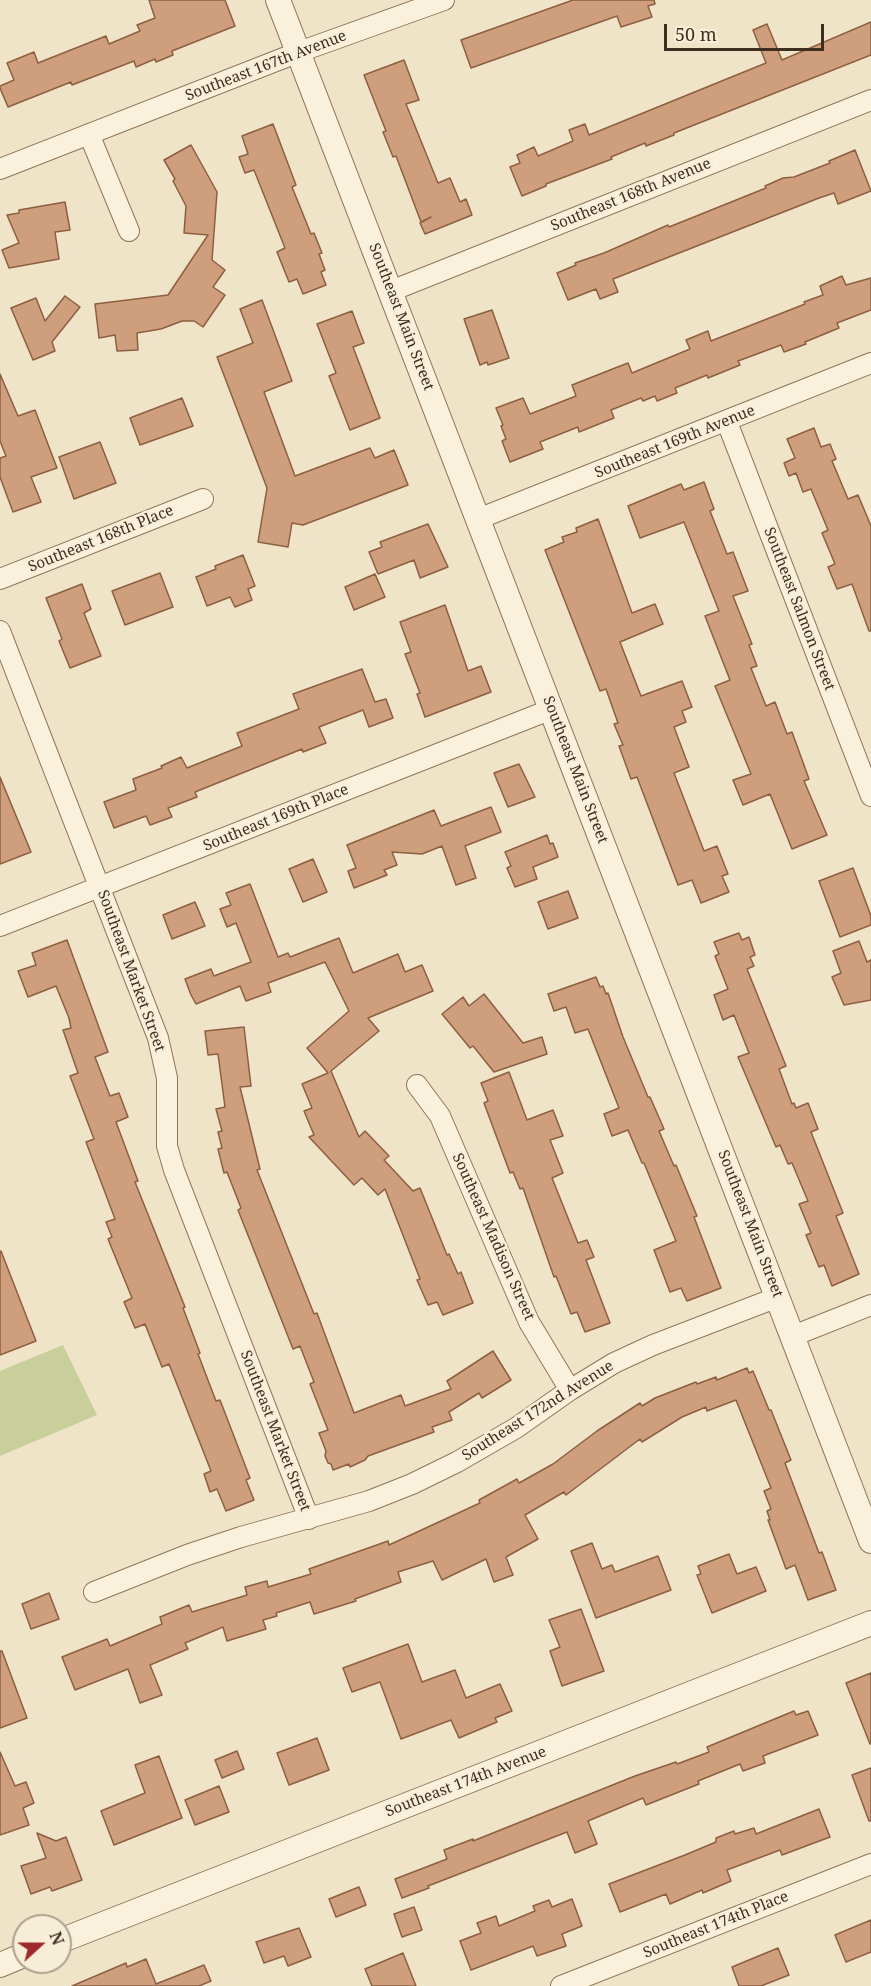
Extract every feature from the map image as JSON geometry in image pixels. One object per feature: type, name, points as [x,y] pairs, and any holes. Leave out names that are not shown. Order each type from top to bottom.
[{"type":"street","name":"Southeast Main Street","points":[[278,0],[871,1541]]},
{"type":"street","name":"Southeast 167th Avenue","points":[[0,169],[299,52],[444,0]]},
{"type":"street","name":"Southeast 168th Avenue","points":[[391,291],[871,100]]},
{"type":"street","points":[[89,134],[129,231]]},
{"type":"street","name":"Southeast 169th Avenue","points":[[478,519],[871,363]]},
{"type":"street","name":"Southeast Salmon Street","points":[[727,422],[871,796]]},
{"type":"street","name":"Southeast 168th Place","points":[[0,579],[203,498]]},
{"type":"street","name":"Southeast Market Street","points":[[0,631],[158,1038],[164,1060],[168,1098],[167,1146],[174,1170],[309,1519]]},
{"type":"street","name":"Southeast 169th Place","points":[[0,926],[552,709]]},
{"type":"street","name":"Southeast Madison Street","points":[[417,1085],[440,1116],[529,1322],[570,1390]]},
{"type":"street","name":"Southeast 172nd Avenue","points":[[94,1592],[187,1555],[241,1537],[369,1501],[412,1484],[457,1462],[516,1428],[570,1390],[614,1363],[777,1297]]},
{"type":"street","points":[[793,1336],[871,1305]]},
{"type":"street","name":"Southeast 174th Avenue","points":[[72,1936],[871,1623]]},
{"type":"street","name":"Southeast 174th Place","points":[[561,1986],[871,1864]]},
{"type":"green space","points":[[63,1345],[97,1415],[0,1456],[0,1371]]},
{"type":"building","points":[[149,0],[225,0],[235,26],[172,51],[173,55],[156,62],[155,59],[136,67],[134,61],[72,85],[71,82],[8,107],[0,88],[14,80],[7,63],[34,52],[38,63],[106,36],[109,44],[140,31],[137,25],[155,18]]},
{"type":"building","points":[[573,0],[654,0],[655,4],[648,6],[652,17],[621,27],[617,16],[471,68],[461,40]]},
{"type":"building","points":[[871,22],[871,55],[646,146],[645,143],[522,196],[510,167],[520,163],[517,155],[534,147],[538,156],[573,141],[569,130],[585,124],[589,135],[766,63],[753,30],[767,24],[782,60]]},
{"type":"building","points":[[404,60],[419,100],[406,104],[438,183],[450,178],[460,202],[466,199],[472,215],[425,234],[420,223],[431,217],[421,222],[396,156],[393,157],[383,132],[386,131],[364,75]]},
{"type":"building","points":[[273,124],[296,185],[292,187],[311,234],[314,233],[322,253],[319,254],[325,270],[321,272],[326,285],[303,294],[297,279],[289,282],[277,252],[285,248],[254,170],[245,173],[239,157],[248,154],[242,136]]},
{"type":"building","points":[[191,145],[217,192],[212,260],[225,270],[213,287],[225,295],[203,327],[194,321],[182,321],[161,329],[137,333],[138,350],[117,351],[115,335],[99,338],[95,304],[168,295],[208,235],[184,233],[186,206],[164,160]]},
{"type":"building","points":[[855,150],[871,191],[838,204],[834,193],[819,198],[613,279],[618,292],[600,299],[596,289],[568,300],[557,273],[576,265],[575,263],[766,188],[765,186],[783,178],[794,177],[830,163],[829,161]]},
{"type":"building","points":[[65,202],[70,230],[55,232],[59,259],[9,268],[2,250],[19,243],[7,215],[19,213],[19,210]]},
{"type":"building","points":[[842,276],[846,285],[871,278],[871,310],[837,323],[839,328],[805,342],[806,344],[784,352],[781,345],[738,361],[740,365],[708,378],[707,375],[675,388],[677,393],[657,401],[655,396],[643,401],[641,398],[611,410],[614,418],[579,432],[578,427],[540,442],[543,449],[510,462],[502,441],[506,439],[501,426],[503,425],[496,408],[523,398],[530,414],[576,396],[572,385],[628,363],[632,373],[690,349],[686,340],[708,331],[711,341],[805,304],[804,302],[823,295],[820,286]]},
{"type":"building","points":[[65,296],[80,307],[52,342],[55,351],[33,360],[11,308],[36,298],[45,321]]},
{"type":"building","points":[[262,300],[292,381],[264,392],[295,476],[370,448],[375,458],[394,450],[408,485],[303,525],[292,523],[288,547],[258,542],[267,488],[217,357],[253,343],[240,309]]},
{"type":"building","points":[[492,310],[509,358],[488,365],[487,362],[480,365],[464,319]]},
{"type":"building","points":[[352,311],[364,343],[353,347],[380,418],[350,430],[329,376],[336,373],[317,324]]},
{"type":"building","points":[[0,374],[18,416],[35,410],[57,468],[31,477],[41,502],[13,512],[0,477],[0,458],[6,456],[0,441]]},
{"type":"building","points":[[182,398],[193,426],[140,445],[130,418]]},
{"type":"building","points":[[814,428],[821,447],[830,444],[836,459],[832,461],[848,499],[858,495],[871,526],[871,631],[869,631],[852,584],[837,589],[828,567],[835,564],[822,533],[828,530],[811,489],[803,492],[796,473],[789,476],[784,463],[795,458],[787,439]]},
{"type":"building","points":[[100,442],[116,483],[74,499],[59,457]]},
{"type":"building","points":[[704,482],[714,509],[710,511],[727,554],[733,552],[748,591],[733,596],[752,644],[749,645],[757,666],[751,668],[766,706],[775,702],[787,734],[792,732],[809,779],[804,781],[827,835],[792,849],[770,794],[743,805],[733,780],[751,774],[715,686],[730,680],[705,616],[719,611],[684,522],[640,538],[628,506],[681,484],[684,490]]},
{"type":"building","points":[[598,519],[632,613],[655,604],[663,624],[620,642],[641,696],[682,681],[692,707],[682,711],[686,722],[674,727],[689,767],[674,773],[704,851],[717,846],[728,874],[722,876],[729,892],[701,903],[692,880],[678,885],[637,777],[631,779],[619,746],[623,745],[614,724],[618,723],[606,689],[600,691],[545,550],[564,542],[562,537],[577,532],[576,528]]},
{"type":"building","points":[[428,524],[448,567],[420,578],[414,560],[378,574],[369,552],[382,547],[380,542]]},
{"type":"building","points":[[243,555],[255,586],[248,589],[252,600],[235,607],[230,597],[207,606],[196,577],[216,569],[215,566]]},
{"type":"building","points":[[160,573],[173,607],[125,625],[112,591]]},
{"type":"building","points":[[375,574],[385,597],[354,610],[345,587]]},
{"type":"building","points":[[82,584],[91,609],[84,613],[101,656],[70,668],[59,641],[62,639],[46,598]]},
{"type":"building","points":[[445,605],[468,671],[481,666],[491,692],[425,717],[417,694],[420,693],[405,654],[411,652],[400,622]]},
{"type":"building","points":[[362,669],[375,702],[386,699],[393,718],[369,727],[363,710],[319,727],[326,743],[303,752],[302,749],[195,792],[197,797],[168,808],[172,817],[150,825],[146,816],[114,828],[104,802],[136,790],[133,779],[162,768],[161,766],[181,757],[187,768],[242,746],[237,733],[299,709],[293,694]]},
{"type":"building","points":[[519,764],[535,797],[508,807],[494,773]]},
{"type":"building","points":[[0,777],[31,852],[0,864]]},
{"type":"building","points":[[491,807],[501,832],[465,846],[476,878],[456,885],[442,846],[422,854],[392,852],[397,865],[384,870],[387,875],[354,888],[348,871],[356,868],[347,845],[434,810],[441,826]]},
{"type":"building","points":[[547,835],[558,857],[533,867],[537,879],[515,887],[507,868],[511,866],[505,852]]},
{"type":"building","points":[[313,859],[327,892],[303,902],[289,869]]},
{"type":"building","points":[[853,868],[871,916],[871,925],[840,937],[819,881]]},
{"type":"building","points":[[250,884],[278,957],[288,953],[290,957],[339,938],[353,973],[398,954],[405,972],[422,965],[433,991],[368,1018],[379,1031],[331,1071],[359,1137],[365,1131],[389,1156],[384,1160],[413,1191],[420,1188],[447,1255],[449,1254],[458,1274],[461,1272],[473,1303],[443,1315],[437,1302],[428,1305],[385,1189],[378,1195],[362,1178],[354,1185],[309,1137],[314,1135],[304,1111],[312,1108],[302,1084],[328,1073],[307,1048],[349,1011],[325,962],[268,983],[271,992],[246,1001],[240,986],[196,1004],[191,995],[185,979],[211,969],[214,976],[251,962],[236,923],[227,927],[220,909],[231,905],[226,893]]},
{"type":"building","points":[[568,891],[578,918],[548,929],[538,902]]},
{"type":"building","points":[[195,902],[205,926],[172,939],[163,915]]},
{"type":"building","points":[[739,933],[742,940],[749,937],[755,955],[750,957],[754,966],[747,969],[786,1066],[779,1069],[792,1104],[794,1103],[796,1108],[808,1103],[818,1129],[811,1132],[843,1213],[836,1216],[859,1274],[832,1286],[824,1265],[819,1267],[806,1235],[811,1233],[799,1204],[808,1201],[792,1163],[788,1164],[780,1145],[776,1147],[738,1057],[749,1053],[734,1015],[723,1020],[714,995],[728,989],[715,956],[719,954],[714,942]]},
{"type":"building","points":[[67,940],[108,1052],[95,1057],[110,1096],[119,1093],[128,1117],[116,1122],[138,1181],[135,1182],[185,1307],[183,1308],[200,1353],[198,1354],[216,1401],[220,1400],[250,1478],[246,1480],[254,1500],[226,1511],[217,1489],[210,1492],[204,1474],[211,1471],[169,1364],[162,1367],[145,1324],[135,1328],[124,1302],[132,1298],[108,1239],[112,1237],[106,1222],[115,1219],[86,1142],[94,1139],[70,1076],[78,1073],[63,1030],[71,1028],[69,1018],[56,986],[28,997],[18,971],[36,965],[32,953]]},
{"type":"building","points":[[859,941],[867,962],[871,960],[871,1000],[844,1005],[832,977],[841,973],[833,951]]},
{"type":"building","points":[[596,977],[600,987],[603,986],[606,994],[608,993],[623,1037],[664,1129],[659,1131],[697,1216],[694,1217],[721,1288],[687,1301],[681,1288],[670,1292],[654,1250],[676,1241],[644,1163],[628,1130],[612,1136],[604,1114],[619,1108],[588,1029],[575,1033],[566,1007],[554,1011],[548,994]]},
{"type":"building","points":[[484,994],[523,1043],[542,1037],[547,1054],[494,1072],[473,1046],[470,1048],[442,1014],[463,997],[469,1006]]},
{"type":"building","points":[[244,1027],[251,1086],[240,1087],[260,1169],[257,1170],[314,1314],[317,1313],[354,1413],[401,1395],[405,1406],[451,1389],[447,1381],[493,1351],[511,1380],[482,1398],[479,1393],[449,1412],[452,1420],[432,1427],[434,1432],[368,1456],[365,1460],[350,1467],[349,1464],[333,1470],[325,1456],[326,1451],[319,1433],[328,1430],[310,1384],[314,1382],[300,1346],[293,1349],[238,1210],[241,1208],[227,1172],[224,1173],[218,1149],[222,1148],[218,1132],[222,1131],[216,1109],[225,1107],[218,1054],[208,1055],[205,1031]]},
{"type":"building","points":[[509,1072],[527,1120],[553,1110],[563,1136],[550,1140],[563,1173],[552,1178],[578,1243],[587,1240],[594,1257],[586,1260],[610,1323],[585,1332],[577,1312],[571,1314],[556,1276],[554,1277],[523,1188],[520,1189],[513,1172],[510,1173],[484,1103],[488,1101],[481,1083]]},
{"type":"building","points":[[0,1252],[36,1341],[0,1355]]},
{"type":"building","points":[[747,1368],[749,1373],[753,1371],[769,1410],[771,1410],[791,1460],[785,1463],[819,1553],[822,1552],[836,1590],[808,1600],[795,1565],[786,1569],[768,1520],[770,1520],[767,1511],[771,1509],[764,1491],[771,1488],[736,1400],[707,1411],[706,1407],[682,1417],[642,1442],[640,1439],[566,1495],[564,1492],[525,1515],[538,1539],[506,1557],[513,1575],[494,1582],[486,1559],[442,1580],[433,1561],[398,1572],[401,1582],[355,1599],[356,1601],[314,1614],[310,1602],[276,1613],[277,1616],[263,1620],[266,1629],[227,1641],[223,1627],[185,1643],[188,1649],[150,1665],[162,1695],[140,1703],[128,1669],[75,1690],[62,1657],[107,1639],[110,1646],[162,1624],[160,1617],[189,1605],[192,1612],[247,1595],[245,1587],[267,1581],[268,1587],[311,1574],[309,1569],[388,1541],[389,1545],[480,1503],[479,1500],[517,1479],[519,1483],[553,1464],[640,1403],[642,1406],[655,1398],[696,1382],[697,1384],[716,1377],[717,1380]]},
{"type":"building","points":[[592,1543],[602,1569],[612,1565],[615,1572],[658,1556],[671,1590],[596,1618],[571,1551]]},
{"type":"building","points":[[729,1554],[737,1574],[756,1567],[766,1591],[712,1613],[697,1575],[701,1574],[698,1566]]},
{"type":"building","points":[[49,1593],[59,1619],[31,1629],[22,1604]]},
{"type":"building","points":[[581,1609],[604,1671],[562,1686],[550,1651],[560,1647],[549,1620]]},
{"type":"building","points":[[408,1644],[422,1682],[455,1670],[466,1698],[500,1684],[512,1711],[495,1718],[497,1722],[459,1738],[451,1720],[401,1739],[380,1682],[352,1692],[343,1668]]},
{"type":"building","points":[[0,1651],[2,1651],[27,1718],[0,1728]]},
{"type":"building","points":[[871,1673],[871,1744],[870,1744],[846,1683]]},
{"type":"building","points":[[794,1711],[796,1715],[808,1711],[818,1735],[763,1756],[765,1763],[743,1771],[740,1764],[698,1781],[699,1784],[646,1805],[643,1798],[588,1821],[597,1844],[575,1853],[567,1832],[402,1898],[395,1879],[447,1859],[444,1850],[473,1839],[473,1841],[635,1776],[709,1752],[707,1747]]},
{"type":"building","points":[[317,1738],[329,1770],[289,1785],[277,1753]]},
{"type":"building","points":[[237,1751],[244,1769],[222,1778],[215,1760]]},
{"type":"building","points":[[0,1752],[15,1786],[26,1782],[34,1803],[23,1808],[29,1825],[0,1835]]},
{"type":"building","points":[[159,1756],[182,1818],[114,1845],[101,1811],[145,1793],[135,1765]]},
{"type":"building","points":[[871,1768],[871,1821],[869,1821],[852,1775]]},
{"type":"building","points":[[219,1786],[229,1812],[195,1825],[185,1800]]},
{"type":"building","points":[[819,1809],[830,1837],[782,1855],[780,1850],[727,1870],[731,1881],[703,1893],[702,1890],[670,1904],[666,1894],[620,1912],[609,1884],[716,1842],[716,1838],[734,1831],[735,1834],[754,1828],[756,1834]]},
{"type":"building","points":[[37,1833],[56,1841],[66,1837],[82,1880],[52,1891],[50,1887],[31,1894],[21,1866],[46,1858]]},
{"type":"building","points":[[359,1887],[366,1905],[336,1917],[329,1899]]},
{"type":"building","points":[[572,1899],[582,1926],[562,1934],[566,1946],[537,1956],[533,1946],[471,1970],[460,1941],[481,1933],[477,1923],[496,1916],[499,1926],[535,1911],[533,1906],[549,1900],[552,1907]]},
{"type":"building","points":[[414,1907],[422,1930],[402,1937],[394,1914]]},
{"type":"building","points":[[871,1920],[871,1952],[846,1962],[835,1935]]},
{"type":"building","points":[[299,1928],[311,1957],[288,1966],[284,1956],[264,1963],[256,1942]]},
{"type":"building","points":[[778,1948],[789,1975],[761,1986],[739,1986],[732,1967]]},
{"type":"building","points":[[403,1953],[416,1986],[372,1986],[365,1969]]},
{"type":"building","points":[[146,1959],[156,1984],[204,1965],[211,1981],[199,1986],[72,1986],[126,1963],[127,1967]]}]
